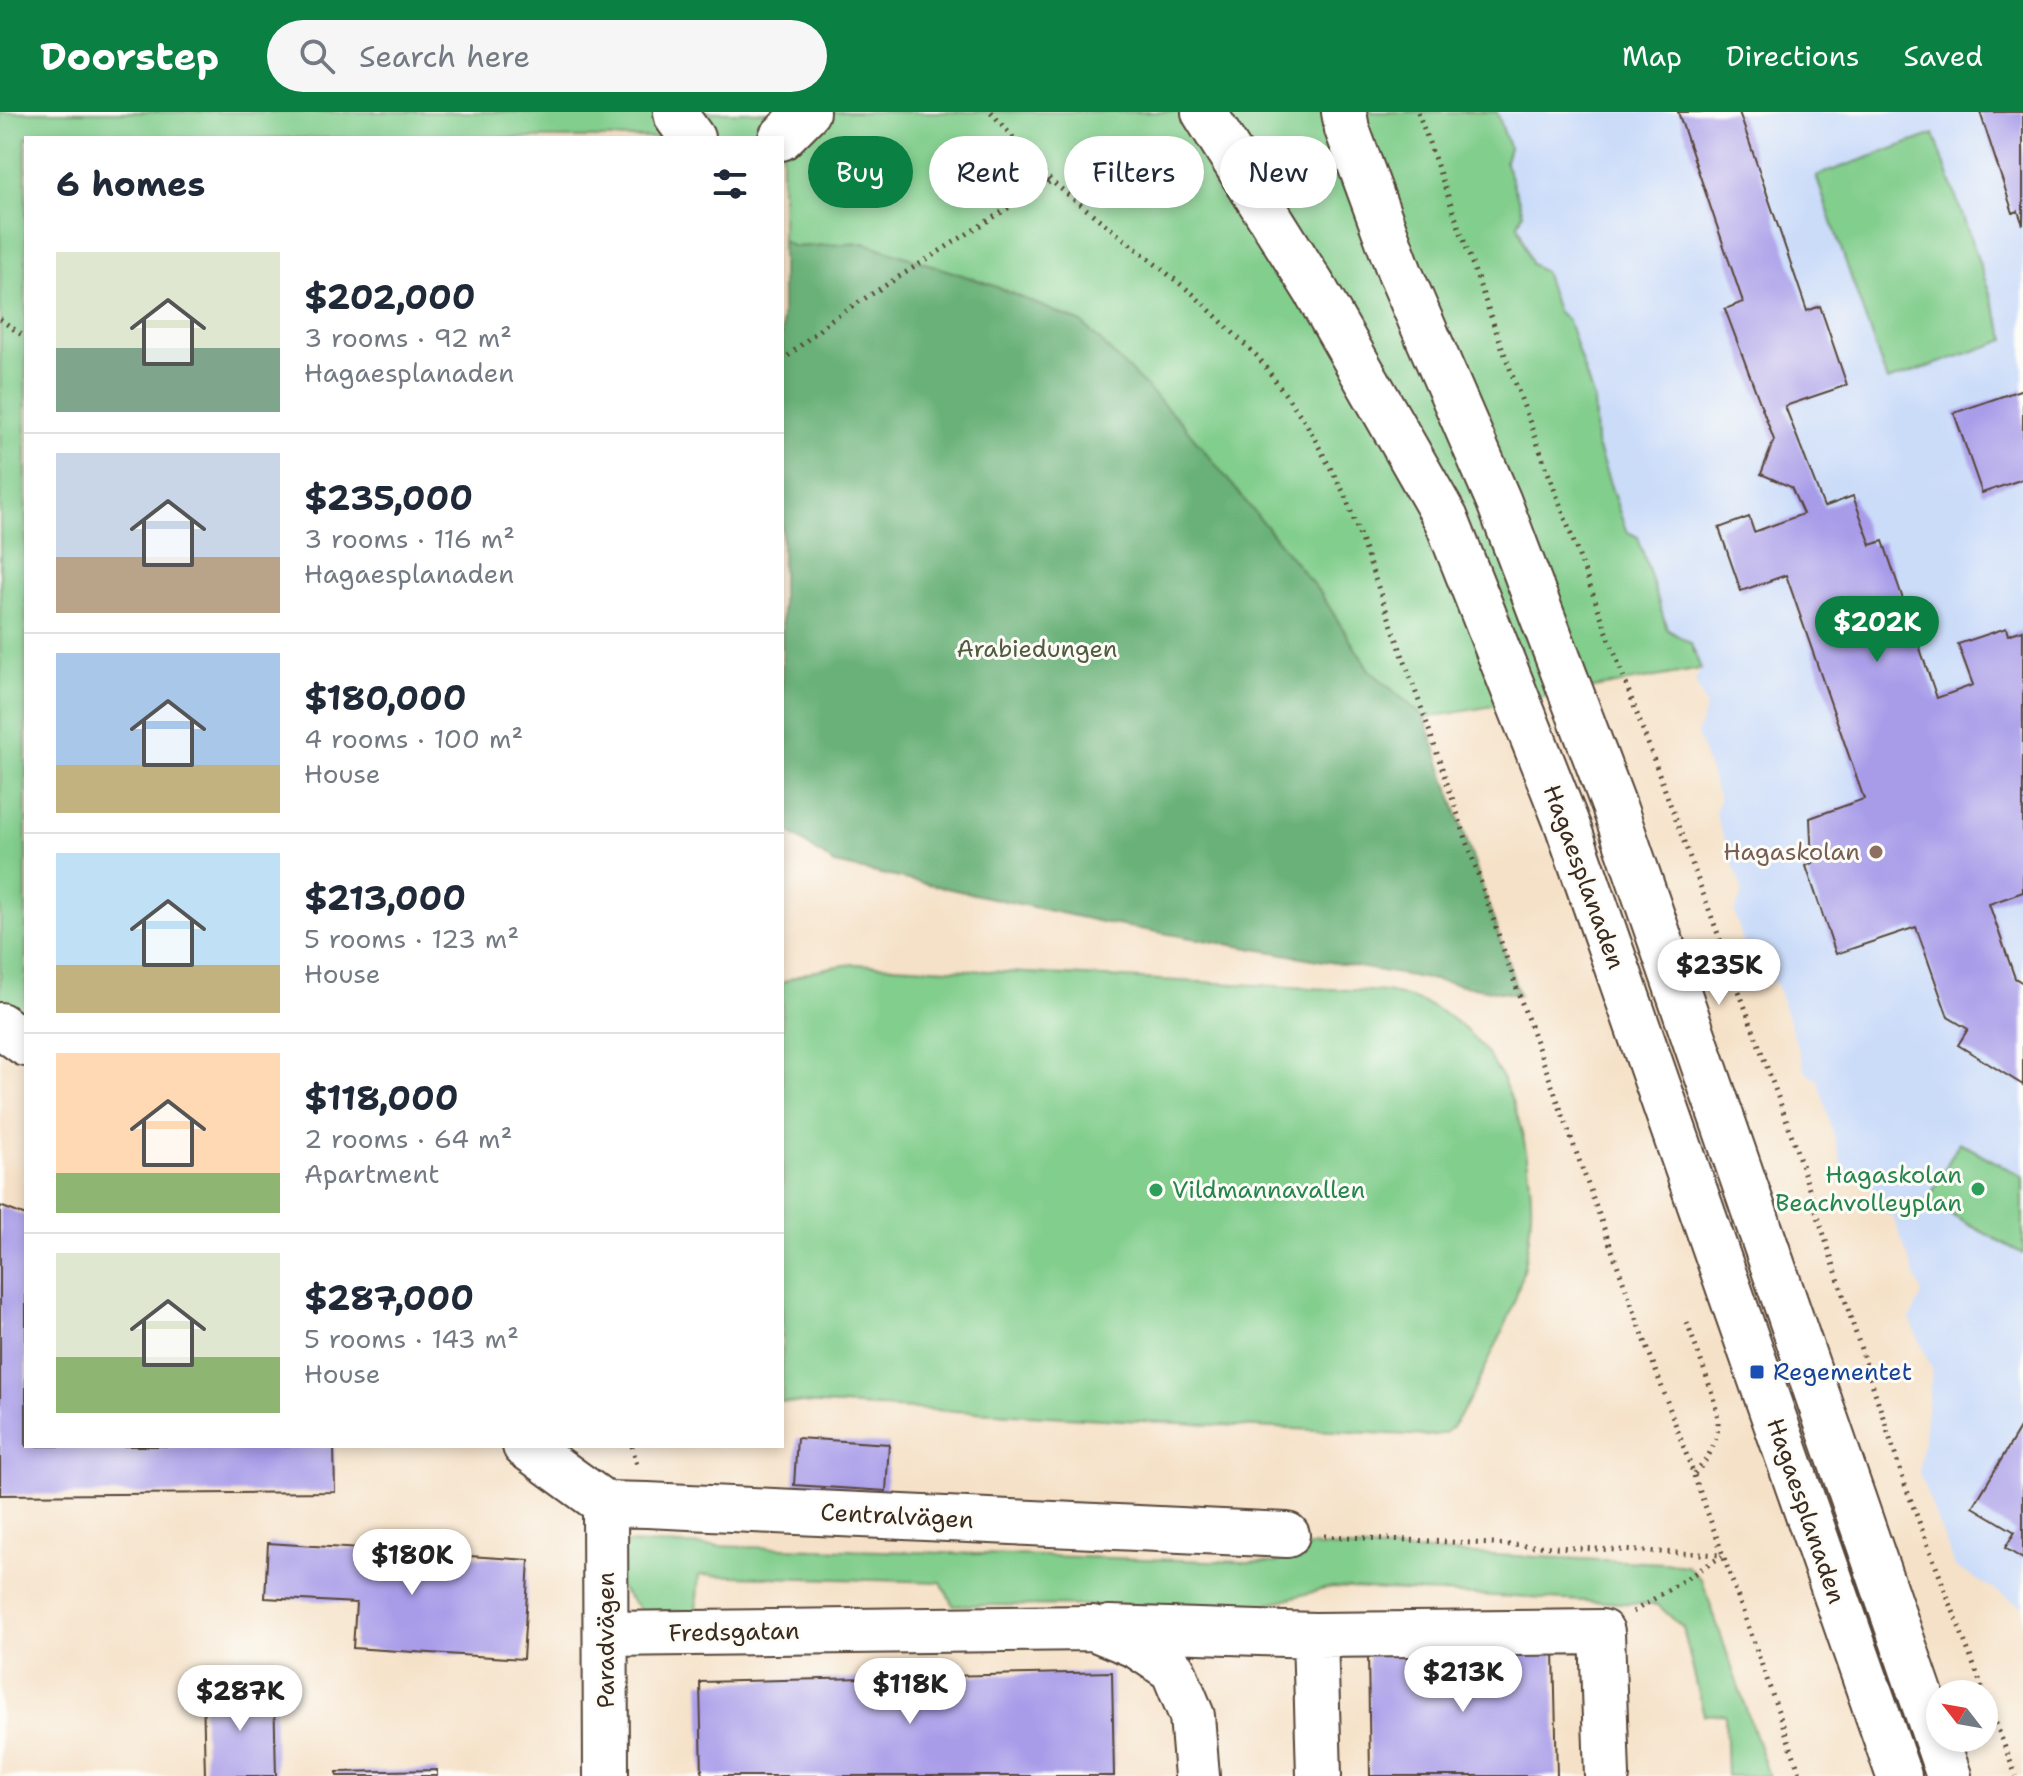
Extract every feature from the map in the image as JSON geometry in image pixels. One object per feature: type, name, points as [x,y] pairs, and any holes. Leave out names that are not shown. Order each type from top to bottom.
[{"type":"main road","points":[[676,112],[691,136]]},
{"type":"main road","points":[[783,136],[807,112]]},
{"type":"main road","name":"Hagaesplanaden","points":[[1204,112],[1316,291],[1446,519],[1568,827],[1899,1776]]},
{"type":"main road","name":"Hagaesplanaden","points":[[1344,112],[1347,129],[1400,273],[1499,502],[1614,806],[1949,1776]]},
{"type":"main road","points":[[0,1025],[24,1043]]},
{"type":"main road","points":[[528,1448],[605,1504]]},
{"type":"main road","name":"Centralvägen","points":[[605,1504],[1287,1535]]},
{"type":"main road","name":"Paradvägen","points":[[605,1504],[606,1776]]},
{"type":"main road","points":[[1093,1628],[1315,1635],[1602,1632],[1607,1776]]},
{"type":"main road","name":"Fredsgatan","points":[[606,1634],[1093,1628],[1137,1646],[1173,1670],[1192,1716],[1197,1776]]},
{"type":"main road","points":[[1315,1635],[1319,1776]]},
{"type":"path","points":[[991,112],[1051,181],[1193,294],[1259,358],[1306,423],[1345,495],[1519,995],[1801,1776]]},
{"type":"path","points":[[1418,112],[1789,1127],[1905,1485],[2016,1776]]},
{"type":"path","points":[[784,359],[832,319],[1051,181]]},
{"type":"path","points":[[0,319],[24,337]]},
{"type":"path","points":[[1687,1323],[1714,1402],[1718,1424],[1703,1466],[1693,1475]]},
{"type":"path","points":[[1287,1535],[1723,1555]]},
{"type":"path","points":[[1602,1632],[1723,1555]]},
{"type":"shaded area","name":"Hagaskolan","points":[[1497,112],[2023,112],[2023,1607],[1955,1567],[1919,1473],[1932,1370],[1910,1319],[1922,1294],[1893,1217],[1880,1211],[1870,1185],[1845,1175],[1818,1080],[1806,1072],[1776,983],[1752,971],[1734,912],[1743,892],[1715,813],[1719,799],[1697,734],[1706,707],[1695,681],[1701,669],[1691,644],[1667,630],[1638,537],[1627,531],[1596,443],[1594,400],[1568,322],[1557,311],[1544,271],[1531,264],[1518,224],[1523,213],[1505,161],[1509,147]]},
{"type":"green space","points":[[0,112],[1497,112],[1509,147],[1505,161],[1523,213],[1518,224],[1531,264],[1544,271],[1557,311],[1568,321],[1594,400],[1596,443],[1626,531],[1638,537],[1667,629],[1691,644],[1701,669],[1425,718],[1369,670],[1321,594],[1082,323],[989,284],[864,243],[794,247],[784,242],[784,136],[24,136],[24,1043],[0,1025]]},
{"type":"green space","points":[[1934,134],[2006,340],[1887,381],[1816,176]]},
{"type":"green space","name":"Arabiedungen","points":[[784,242],[794,247],[864,243],[989,284],[1082,323],[1181,422],[1321,594],[1369,670],[1425,718],[1519,995],[1111,924],[835,864],[784,828]]},
{"type":"green space","name":"Vildmannavallen","points":[[854,964],[1387,992],[1442,1012],[1482,1048],[1498,1070],[1510,1095],[1526,1151],[1531,1204],[1527,1251],[1514,1303],[1469,1401],[1457,1420],[1446,1432],[1428,1436],[784,1402],[784,982],[817,970]]},
{"type":"green space","name":"Hagaskolan Beachvolleyplan","points":[[1959,1142],[2023,1177],[2023,1254],[1927,1202]]},
{"type":"green space","points":[[616,1543],[1276,1563],[1305,1546],[1687,1566],[1702,1580],[1769,1776],[1727,1776],[1725,1714],[1704,1715],[1683,1628],[1658,1605],[1332,1587],[1260,1606],[953,1605],[941,1582],[699,1575],[696,1611],[643,1612],[615,1583]]},
{"type":"building","points":[[1678,112],[1739,112],[1807,311],[1820,306],[1847,385],[1785,406],[1824,507],[1853,496],[1871,545],[1883,541],[1937,698],[1973,685],[1958,644],[2006,628],[2008,635],[2023,630],[2023,892],[1989,904],[2015,978],[2023,983],[2023,1085],[1958,1045],[1968,1029],[1948,1017],[1916,927],[1836,954],[1806,866],[1812,863],[1810,818],[1864,799],[1786,575],[1741,591],[1719,528],[1749,517],[1754,532],[1803,514],[1791,487],[1761,474],[1774,440],[1725,309],[1743,302]]},
{"type":"building","points":[[1980,112],[2023,112],[2023,225],[2018,211],[2013,213]]},
{"type":"building","points":[[2023,389],[2023,479],[1982,493],[1954,413]]},
{"type":"building","points":[[0,1206],[24,1215],[24,1448],[334,1448],[335,1492],[0,1495]]},
{"type":"building","points":[[2023,1423],[2023,1559],[2005,1548],[2015,1532],[1973,1507]]},
{"type":"building","points":[[797,1438],[889,1444],[886,1491],[794,1485]]},
{"type":"building","points":[[268,1543],[529,1560],[523,1659],[353,1648],[356,1603],[265,1598]]},
{"type":"building","points":[[1554,1650],[1557,1776],[1370,1776],[1368,1653]]},
{"type":"building","points":[[1112,1672],[1114,1776],[702,1776],[700,1682]]},
{"type":"building","points":[[274,1689],[276,1776],[205,1776],[203,1691]]},
{"type":"building","points":[[437,1770],[437,1776],[337,1776],[337,1772]]},
{"type":"place","name":"Hagaskolan","points":[[1876,852]]},
{"type":"place","name":"Hagaskolan Beachvolleyplan","points":[[1978,1189]]},
{"type":"place","name":"Vildmannavallen","points":[[1156,1190]]},
{"type":"place","name":"Regementet","points":[[1757,1372]]}]
